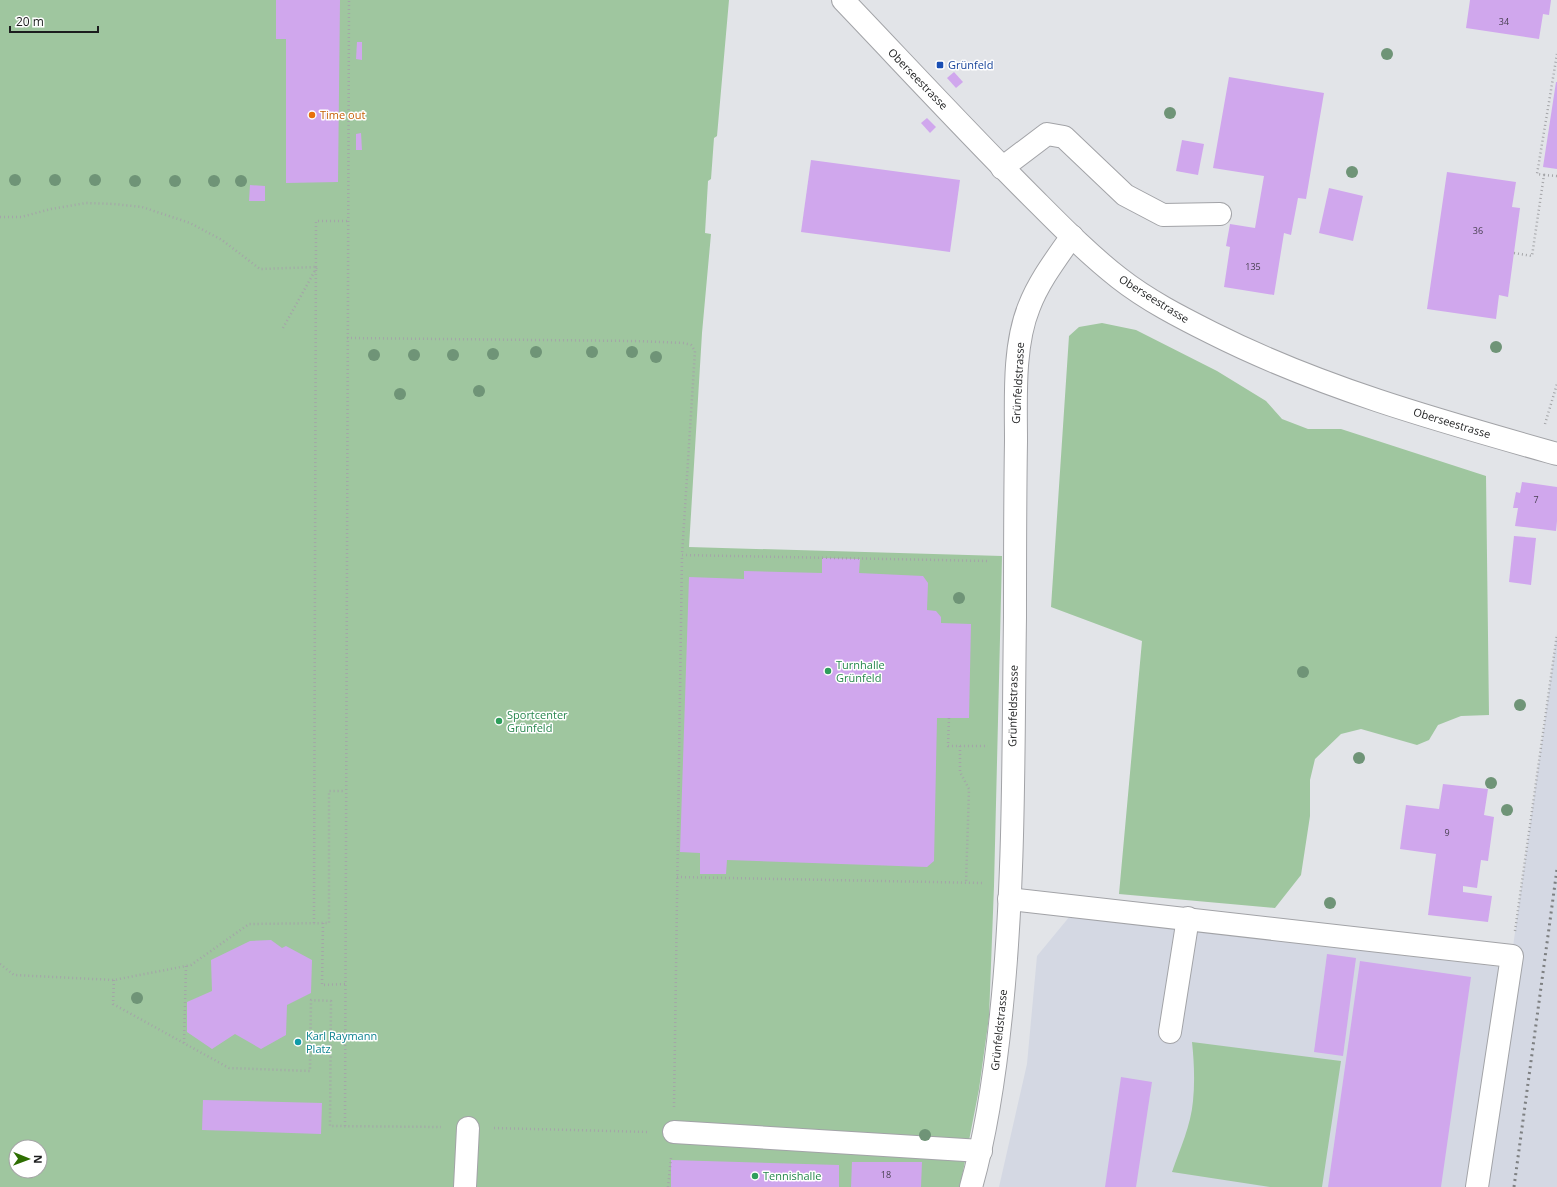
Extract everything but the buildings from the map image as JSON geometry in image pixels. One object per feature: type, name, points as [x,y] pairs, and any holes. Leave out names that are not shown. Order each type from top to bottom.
[{"type":"street","name":"Oberseestrasse","points":[[843,0],[1002,168],[1072,236],[1119,278],[1173,313],[1240,347],[1304,374],[1447,423],[1557,454]]},
{"type":"street","points":[[1002,168],[1047,134],[1064,137],[1125,195],[1163,215],[1220,214]]},
{"type":"street","name":"Grünfeldstrasse","points":[[971,1187],[981,1151],[996,1066],[1005,975],[1010,891],[1016,400],[1018,347],[1028,308],[1041,281],[1072,236]]},
{"type":"street","points":[[1010,891],[1188,918],[1512,956],[1477,1187]]},
{"type":"street","points":[[1170,1032],[1188,918]]},
{"type":"street","points":[[465,1187],[468,1128]]},
{"type":"street","points":[[674,1132],[981,1151]]},
{"type":"path","points":[[345,1126],[349,0]]},
{"type":"path","points":[[1557,54],[1537,174],[1557,176]]},
{"type":"path","points":[[1514,253],[1532,256],[1544,175]]},
{"type":"path","points":[[0,217],[21,217],[51,209],[86,203],[142,207],[190,223],[222,240],[260,269],[317,267]]},
{"type":"path","points":[[314,923],[316,221],[348,221]]},
{"type":"path","points":[[283,328],[317,267]]},
{"type":"path","points":[[114,980],[113,1004],[229,1068],[310,1072],[311,1000],[331,1001],[330,1126],[674,1132],[676,877],[682,555],[695,351],[691,345],[684,343],[636,340],[347,338]]},
{"type":"path","points":[[1545,426],[1557,384]]},
{"type":"path","points":[[682,555],[1015,562]]},
{"type":"path","points":[[1512,956],[1557,634]]},
{"type":"path","points":[[949,718],[948,746],[982,746]]},
{"type":"path","points":[[960,746],[960,772],[969,789],[966,883]]},
{"type":"path","points":[[0,964],[14,975],[114,980],[191,965],[249,924],[329,923],[329,791],[345,791]]},
{"type":"path","points":[[676,877],[966,883],[1010,891]]},
{"type":"path","points":[[323,923],[322,985],[345,984]]},
{"type":"path","points":[[184,1043],[186,966]]},
{"type":"shaded area","points":[[1557,634],[1557,1187],[1476,1187],[1510,968]]},
{"type":"shaded area","points":[[1070,916],[1500,967],[1468,1187],[999,1187],[1027,1064],[1037,956]]},
{"type":"green space","name":"Sportcenter Grünfeld","points":[[0,0],[729,0],[717,136],[714,138],[711,179],[708,181],[705,233],[711,234],[702,333],[689,547],[1002,556],[994,886],[989,1017],[979,1089],[960,1187],[0,1187]]},
{"type":"green space","points":[[1102,323],[1136,330],[1217,371],[1266,401],[1282,419],[1308,429],[1341,429],[1486,476],[1489,715],[1461,716],[1438,725],[1429,740],[1417,745],[1361,729],[1341,734],[1315,759],[1310,780],[1310,816],[1301,875],[1275,908],[1119,894],[1142,641],[1051,607],[1069,336],[1079,327]]},
{"type":"green space","points":[[1192,1042],[1341,1061],[1322,1187],[1270,1187],[1172,1172],[1185,1137],[1192,1110],[1194,1094],[1194,1064]]},
{"type":"railway","points":[[1514,1187],[1557,869]]},
{"type":"place","name":"Grünfeld","points":[[940,65]]},
{"type":"place","name":"Time out","points":[[312,115]]},
{"type":"place","name":"Turnhalle Grünfeld","points":[[828,671]]},
{"type":"place","name":"Sportcenter Grünfeld","points":[[499,721]]},
{"type":"place","name":"Karl Raymann Platz","points":[[298,1042]]},
{"type":"place","name":"Tennishalle","points":[[755,1176]]}]
